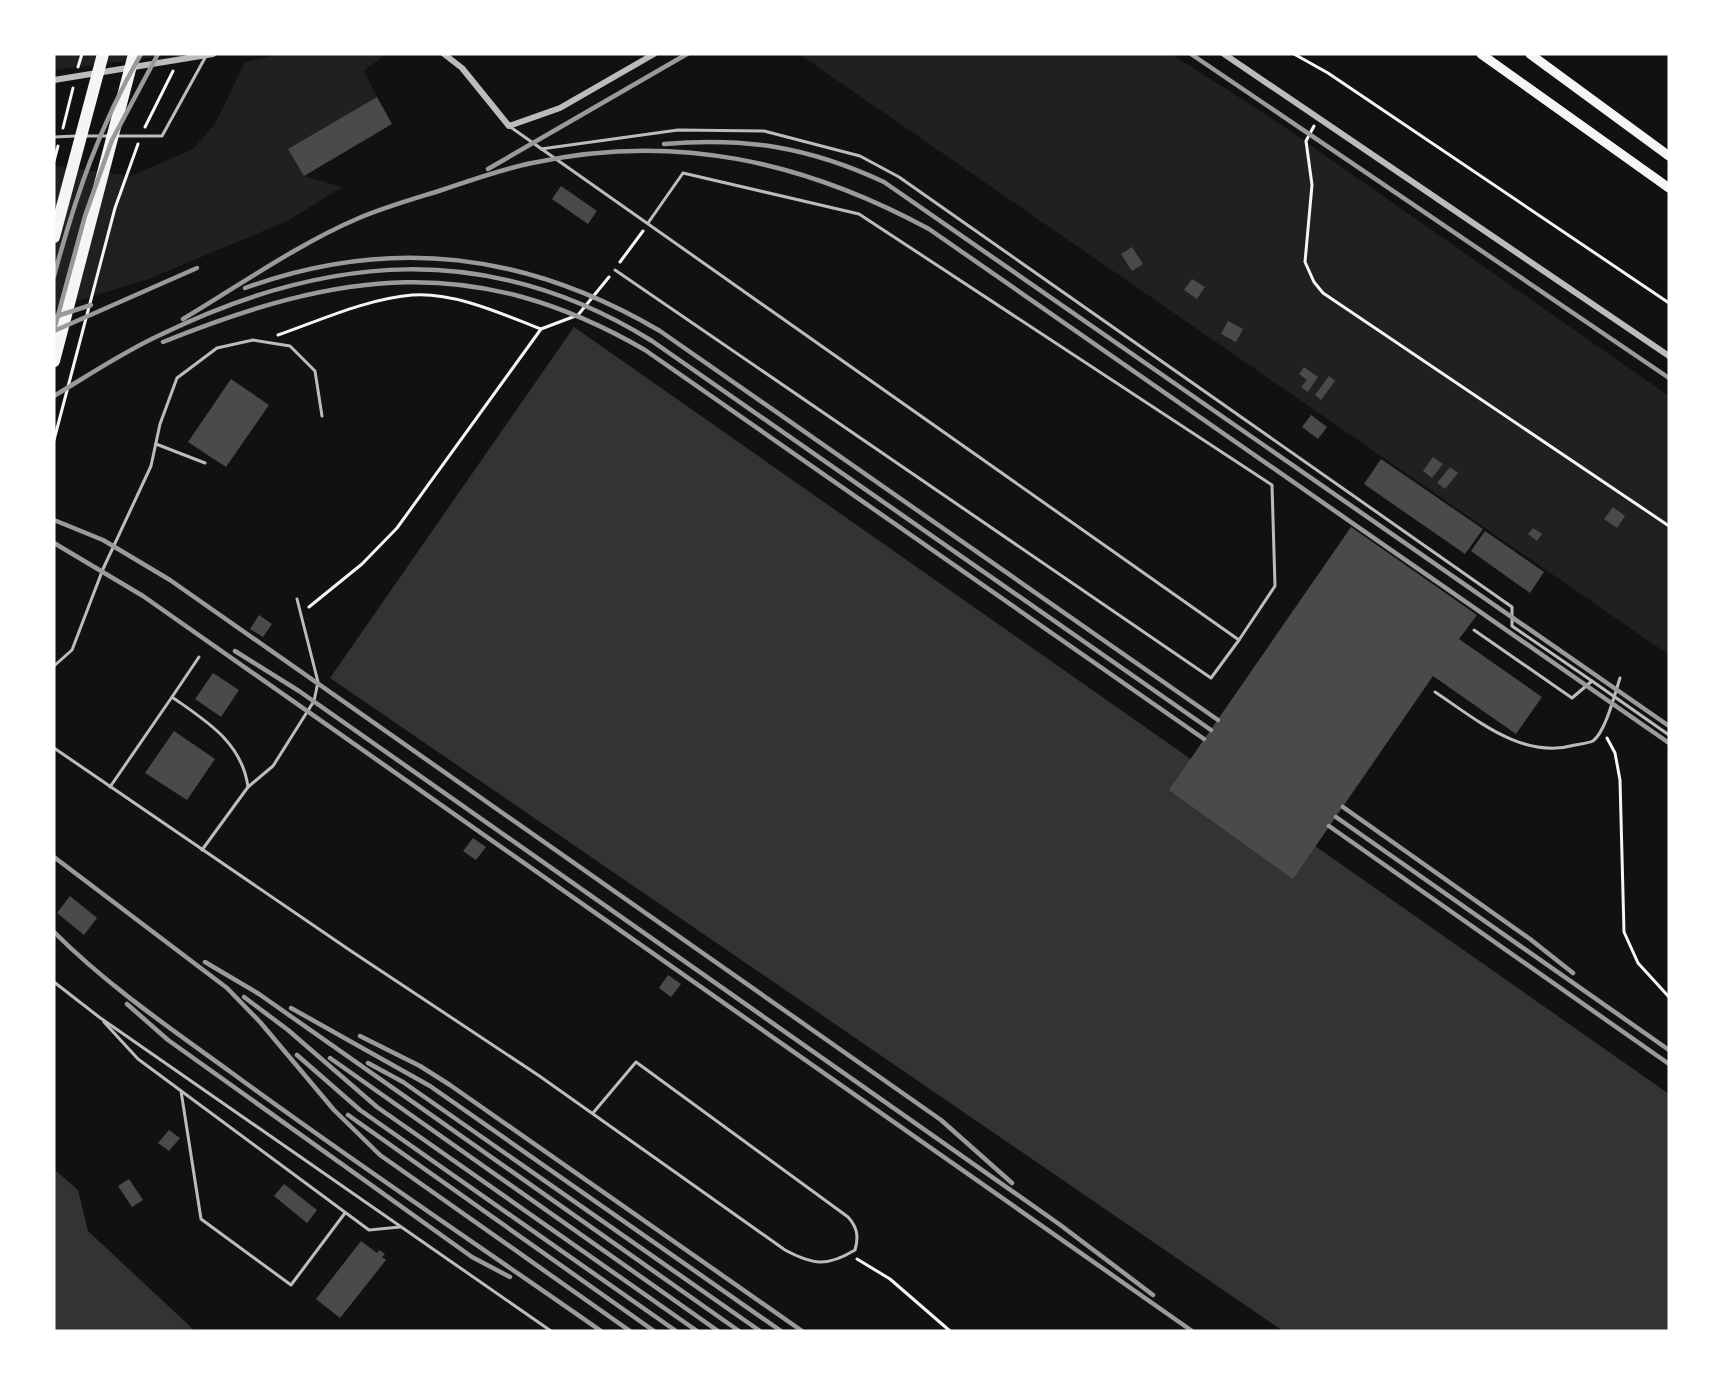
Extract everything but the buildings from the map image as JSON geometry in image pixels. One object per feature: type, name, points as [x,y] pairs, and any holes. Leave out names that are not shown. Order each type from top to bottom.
[{"type":"highway","points":[[54,237],[103,54]]},
{"type":"highway","points":[[54,361],[134,54]]},
{"type":"main road","points":[[1481,54],[1669,188]]},
{"type":"main road","points":[[1530,54],[1669,156]]},
{"type":"street","points":[[444,54],[462,68],[509,126],[560,108],[654,54]]},
{"type":"street","points":[[1224,54],[1669,356]]},
{"type":"street","points":[[54,80],[210,55]]},
{"type":"lane","points":[[54,137],[162,136],[210,55]]},
{"type":"lane","points":[[509,126],[1239,640]]},
{"type":"lane","points":[[541,149],[678,130],[764,131],[860,156],[899,177],[1512,607],[1512,627],[1669,735]]},
{"type":"lane","points":[[615,270],[1211,678],[1275,586],[1272,485],[859,214],[682,172],[648,223]]},
{"type":"lane","points":[[54,666],[72,650],[103,569],[152,466],[160,424],[177,378],[217,348],[253,340],[291,346],[315,371],[322,416]]},
{"type":"lane","points":[[156,444],[205,463]]},
{"type":"lane","points":[[202,849],[248,787],[273,766],[314,701],[318,682],[297,599]]},
{"type":"lane","points":[[1474,630],[1572,698],[1592,681]]},
{"type":"lane","points":[[110,787],[199,657]]},
{"type":"lane","points":[[1435,692],[1505,738],[1521,744],[1561,749],[1593,741],[1602,728],[1620,678]]},
{"type":"lane","points":[[172,697],[224,734],[246,768],[248,787]]},
{"type":"lane","points":[[54,748],[593,1113],[785,1250],[801,1259],[821,1263],[838,1261],[855,1250],[858,1240],[856,1226],[848,1217],[636,1062],[593,1113]]},
{"type":"lane","points":[[54,982],[99,1017],[551,1331]]},
{"type":"lane","points":[[99,1017],[138,1059],[369,1230],[402,1227]]},
{"type":"lane","points":[[181,1091],[201,1219],[291,1285],[345,1213]]},
{"type":"path","points":[[76,75],[82,54]]},
{"type":"path","points":[[1294,54],[1328,73],[1669,303]]},
{"type":"path","points":[[144,130],[177,63]]},
{"type":"path","points":[[62,129],[74,86]]},
{"type":"path","points":[[1320,117],[1306,141],[1312,185],[1305,262],[1314,282],[1323,293],[1669,526]]},
{"type":"path","points":[[54,161],[60,139]]},
{"type":"path","points":[[54,440],[115,208],[140,141]]},
{"type":"path","points":[[301,613],[362,564],[396,528],[541,329],[578,315],[615,270],[648,223]]},
{"type":"path","points":[[260,341],[336,314],[413,295],[476,305],[541,329]]},
{"type":"path","points":[[1602,728],[1615,753],[1620,780],[1623,932],[1638,963],[1669,997]]},
{"type":"path","points":[[847,1255],[870,1265],[890,1279],[950,1331]]},
{"type":"shaded area","points":[[54,54],[179,54],[54,70]]},
{"type":"shaded area","points":[[281,54],[386,54],[364,71],[377,97],[288,149],[304,176],[342,187],[289,220],[149,279],[54,308],[54,166],[131,176],[193,149],[215,124],[245,62]]},
{"type":"shaded area","points":[[799,54],[1171,54],[1267,115],[1669,396],[1669,655]]},
{"type":"shaded area","points":[[574,327],[1669,1094],[1669,1331],[1283,1331],[330,678]]},
{"type":"shaded area","points":[[54,1169],[78,1190],[88,1231],[195,1331],[54,1331]]},
{"type":"railway","points":[[54,276],[90,162],[113,108],[141,54]]},
{"type":"railway","points":[[54,330],[85,216],[112,140],[158,54]]},
{"type":"railway","points":[[488,169],[687,54]]},
{"type":"railway","points":[[1191,54],[1669,378]]},
{"type":"railway","points":[[664,144],[722,142],[777,147],[830,160],[884,182],[1669,726]]},
{"type":"railway","points":[[183,319],[292,252],[336,228],[402,202],[521,165],[585,154],[636,151],[687,152],[737,159],[785,170],[882,205],[929,229],[1669,743]]},
{"type":"railway","points":[[245,288],[300,271],[353,261],[406,258],[458,260],[509,269],[560,284],[610,305],[660,331],[1218,720]]},
{"type":"railway","points":[[54,331],[197,268]]},
{"type":"railway","points":[[54,396],[119,356],[160,335],[223,308],[285,287],[347,274],[408,269],[469,273],[530,286],[591,308],[652,341],[1211,730]]},
{"type":"railway","points":[[163,342],[227,318],[289,299],[348,287],[406,282],[464,285],[522,297],[582,318],[645,350],[1204,739]]},
{"type":"railway","points":[[54,317],[91,305]]},
{"type":"railway","points":[[54,520],[103,540],[170,580],[941,1120],[1012,1183]]},
{"type":"railway","points":[[54,543],[143,596],[1192,1331]]},
{"type":"railway","points":[[235,651],[299,691],[1059,1224],[1153,1295]]},
{"type":"railway","points":[[1343,807],[1530,939],[1573,973]]},
{"type":"railway","points":[[1336,817],[1669,1050]]},
{"type":"railway","points":[[1329,826],[1669,1064]]},
{"type":"railway","points":[[54,857],[227,988],[260,1022],[334,1110],[380,1155],[630,1331]]},
{"type":"railway","points":[[54,932],[96,970],[163,1023],[323,1139],[601,1331]]},
{"type":"railway","points":[[205,962],[259,994],[739,1331]]},
{"type":"railway","points":[[244,997],[288,1030],[377,1107],[697,1331]]},
{"type":"railway","points":[[127,1004],[168,1040],[472,1257],[510,1277]]},
{"type":"railway","points":[[291,1008],[430,1086],[781,1331]]},
{"type":"railway","points":[[360,1036],[420,1066],[450,1085],[802,1331]]},
{"type":"railway","points":[[297,1055],[360,1110],[676,1331]]},
{"type":"railway","points":[[330,1058],[718,1331]]},
{"type":"railway","points":[[368,1063],[403,1082],[760,1331]]},
{"type":"railway","points":[[348,1115],[654,1331]]}]
